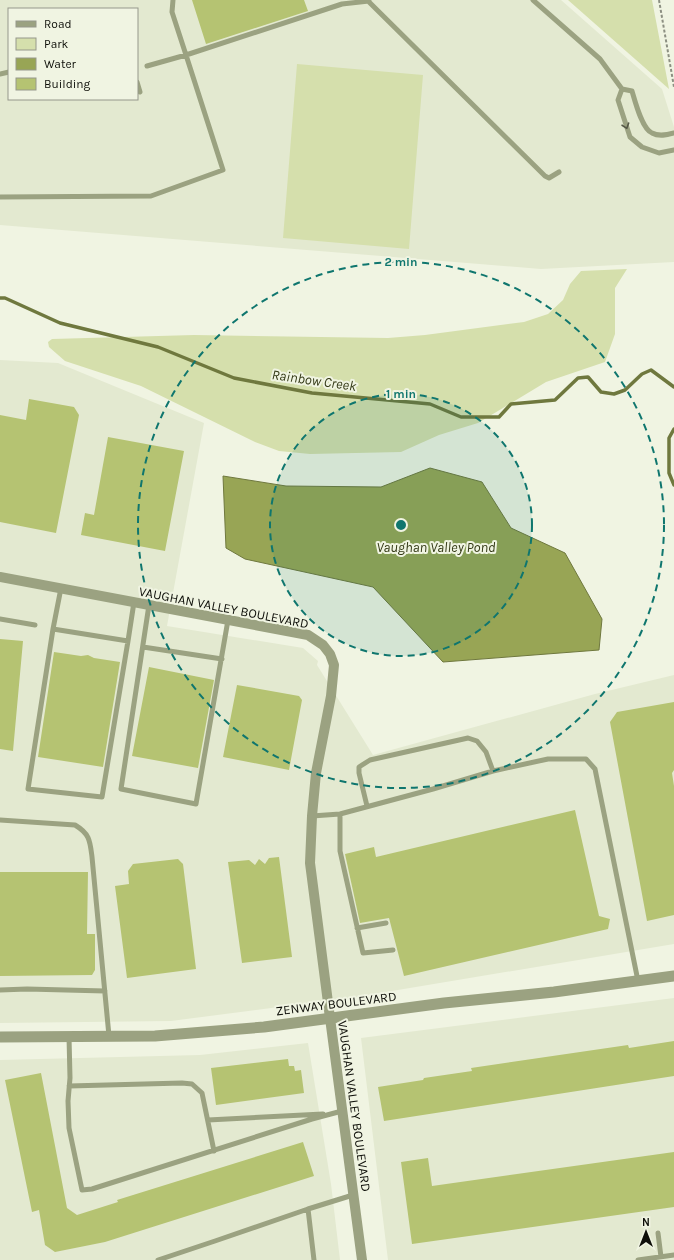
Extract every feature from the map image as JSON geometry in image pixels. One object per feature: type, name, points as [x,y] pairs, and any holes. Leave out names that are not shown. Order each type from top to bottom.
[{"type":"street","name":"VAUGHAN VALLEY BOULEVARD","points":[[0,577],[308,635],[323,645],[330,654],[334,665],[331,696],[316,772],[310,863],[330,1018],[338,1112],[353,1195],[362,1260]]},
{"type":"street","name":"ZENWAY BOULEVARD","points":[[0,1037],[154,1036],[264,1027],[444,1003],[554,992],[674,976]]},
{"type":"lane","points":[[0,197],[151,196],[223,170],[172,12],[173,0]]},
{"type":"lane","points":[[147,66],[186,55],[342,4],[368,0],[544,176],[549,178],[559,172]]},
{"type":"lane","points":[[534,0],[600,59],[622,89],[632,91],[644,124],[650,133],[660,136],[674,133]]},
{"type":"lane","points":[[138,85],[140,92]]},
{"type":"lane","points":[[622,89],[618,100],[630,137],[642,147],[659,153],[674,150]]},
{"type":"lane","points":[[61,588],[53,629],[28,789],[102,797],[134,602]]},
{"type":"lane","points":[[149,605],[122,790],[196,804],[228,620]]},
{"type":"lane","points":[[0,619],[35,625]]},
{"type":"lane","points":[[53,629],[128,641]]},
{"type":"lane","points":[[143,647],[222,659]]},
{"type":"lane","points":[[367,806],[359,767],[370,760],[468,738],[477,741],[486,752],[493,771]]},
{"type":"lane","points":[[312,816],[340,814],[493,771],[548,759],[586,759],[595,769],[638,981]]},
{"type":"lane","points":[[340,814],[340,851],[363,953],[393,950]]},
{"type":"lane","points":[[0,820],[75,825],[82,829],[89,838],[109,1036]]},
{"type":"lane","points":[[357,928],[386,922]]},
{"type":"lane","points":[[0,990],[27,989],[105,991]]},
{"type":"lane","points":[[69,1037],[69,1128],[82,1190],[92,1189],[338,1112]]},
{"type":"lane","points":[[69,1086],[192,1084],[202,1093],[214,1150]]},
{"type":"lane","points":[[208,1120],[338,1112]]},
{"type":"lane","points":[[158,1260],[353,1195]]},
{"type":"lane","points":[[308,1209],[314,1260]]},
{"type":"lane","points":[[658,1233],[664,1258]]},
{"type":"lane","points":[[638,1260],[664,1258],[674,1255]]},
{"type":"path","points":[[658,0],[674,87]]},
{"type":"shaded area","points":[[0,0],[561,0],[662,89],[674,127],[674,262],[541,269],[0,225]]},
{"type":"shaded area","points":[[0,360],[58,363],[204,423],[167,626],[303,648],[318,661],[317,665],[373,755],[595,694],[674,675],[674,944],[356,997],[171,1021],[0,1023]]},
{"type":"shaded area","points":[[674,998],[674,1260],[388,1260],[361,1038]]},
{"type":"shaded area","points":[[308,1043],[331,1184],[340,1260],[0,1260],[0,1060],[200,1055]]},
{"type":"green space","points":[[568,0],[652,0],[669,89]]},
{"type":"green space","points":[[297,64],[423,75],[409,249],[283,238]]},
{"type":"green space","points":[[627,269],[615,288],[615,334],[605,362],[546,382],[478,423],[439,435],[401,452],[310,454],[279,451],[255,442],[141,386],[65,361],[49,347],[48,342],[52,339],[194,335],[388,338],[425,335],[524,322],[548,314],[563,300],[570,284],[581,271]]},
{"type":"water","name":"Vaughan Valley Pond","points":[[430,468],[482,482],[511,528],[565,553],[602,619],[599,650],[443,662],[373,587],[245,559],[226,548],[223,476],[286,486],[381,487]]},
{"type":"building","points":[[192,0],[304,0],[308,11],[206,44]]},
{"type":"building","points":[[29,399],[74,407],[79,415],[56,533],[0,522],[0,415],[26,420]]},
{"type":"building","points":[[108,437],[184,451],[165,551],[81,535],[85,513],[94,515]]},
{"type":"building","points":[[0,639],[23,641],[13,751],[0,749]]},
{"type":"building","points":[[54,652],[81,656],[88,655],[94,658],[120,662],[103,767],[38,757]]},
{"type":"building","points":[[149,667],[214,680],[198,768],[132,756]]},
{"type":"building","points":[[237,685],[299,696],[302,700],[289,770],[223,757]]},
{"type":"building","points":[[674,702],[674,770],[672,773],[674,786],[674,915],[647,921],[610,722],[617,712]]},
{"type":"building","points":[[575,810],[599,916],[610,919],[608,929],[404,976],[389,918],[360,923],[345,854],[374,847],[376,857]]},
{"type":"building","points":[[279,857],[292,957],[242,963],[228,862],[249,860],[255,865],[259,859],[265,864],[269,858]]},
{"type":"building","points":[[178,859],[183,864],[196,969],[127,978],[115,886],[129,884],[128,871],[133,864]]},
{"type":"building","points":[[0,872],[88,872],[87,934],[95,934],[95,970],[92,975],[0,976]]},
{"type":"building","points":[[674,1041],[674,1076],[384,1121],[378,1087],[472,1071],[471,1068],[628,1045],[629,1048]]},
{"type":"building","points":[[288,1059],[289,1066],[294,1066],[295,1071],[301,1070],[304,1093],[216,1105],[211,1068]]},
{"type":"building","points":[[41,1073],[67,1208],[77,1215],[118,1202],[117,1200],[303,1142],[314,1176],[105,1242],[55,1252],[45,1245],[39,1210],[32,1212],[5,1080]]},
{"type":"building","points":[[674,1152],[674,1207],[412,1244],[401,1162],[428,1158],[432,1186]]},
{"type":"waterway","name":"Rainbow Creek","points":[[0,298],[5,298],[60,323],[158,347],[234,378],[312,393],[430,404],[461,417],[499,417],[511,404],[555,400],[578,378],[588,377],[601,392],[614,394],[625,390],[642,374],[651,370],[674,387]]},
{"type":"waterway","name":"Rainbow Creek","points":[[674,429],[669,438],[669,473],[674,485]]}]
